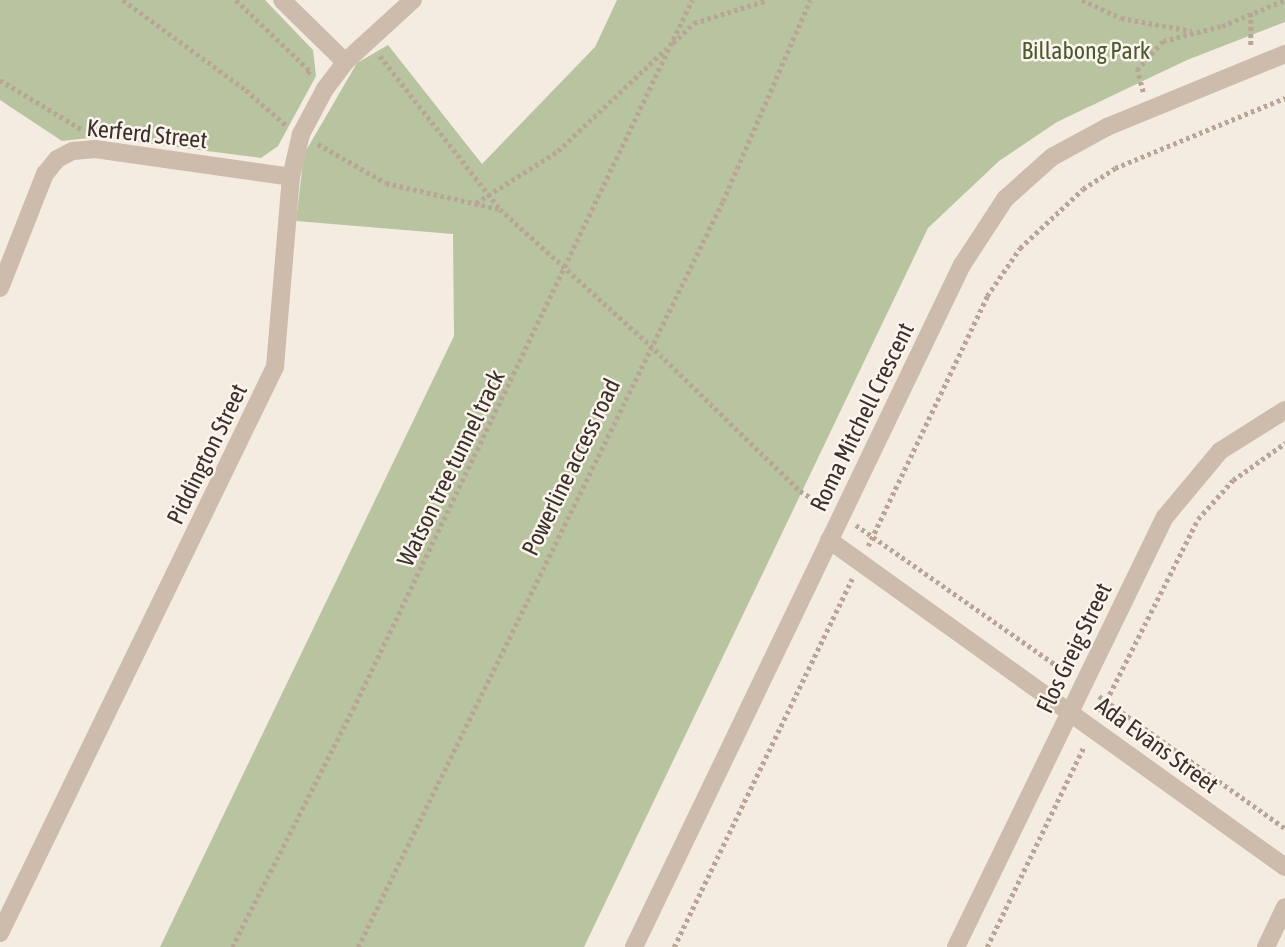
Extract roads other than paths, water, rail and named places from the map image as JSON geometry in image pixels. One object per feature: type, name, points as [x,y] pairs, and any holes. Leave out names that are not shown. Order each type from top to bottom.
[{"type":"street","points":[[282,0],[345,62]]},
{"type":"street","name":"Piddington Street","points":[[0,933],[275,367],[291,177],[301,134],[325,89],[345,62],[366,39],[413,0]]},
{"type":"street","name":"Roma Mitchell Crescent","points":[[634,947],[962,265],[1005,199],[1052,158],[1107,127],[1285,54]]},
{"type":"street","name":"Kerferd Street","points":[[0,288],[45,174],[57,159],[95,149],[291,177]]},
{"type":"street","name":"Flos Greig Street","points":[[956,947],[1165,517],[1220,451],[1285,410]]},
{"type":"street","name":"Ada Evans Street","points":[[830,540],[1285,867]]},
{"type":"street","points":[[1266,947],[1285,907]]},
{"type":"park label","name":"Billabong Park","points":[[1086,51]]}]
